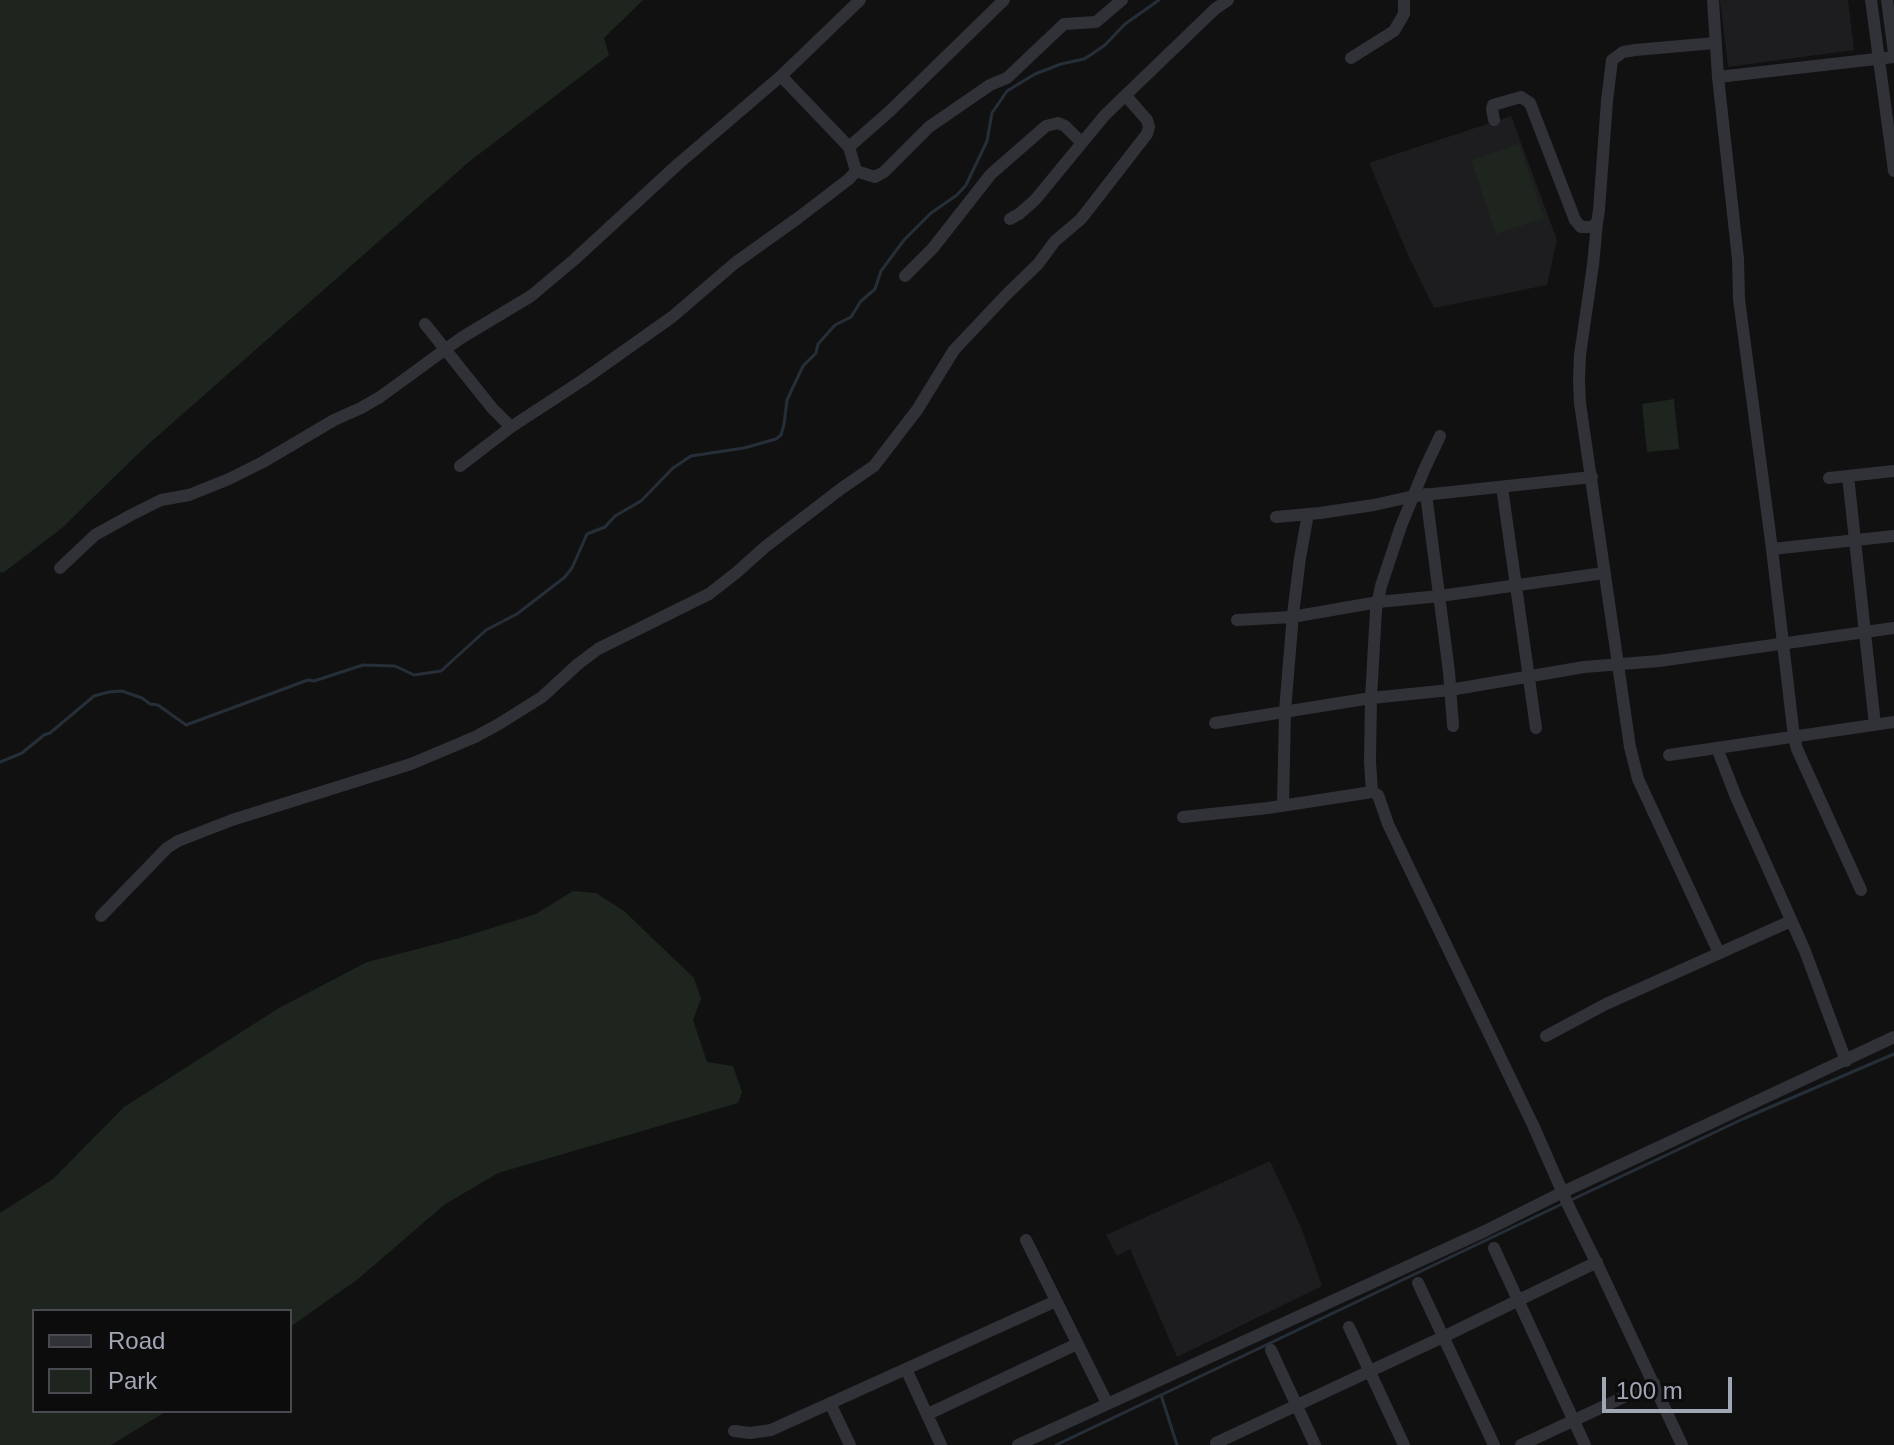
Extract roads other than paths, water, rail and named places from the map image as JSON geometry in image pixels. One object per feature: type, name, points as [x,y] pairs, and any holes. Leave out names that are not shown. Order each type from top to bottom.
[{"type":"street","points":[[60,568],[95,535],[107,528],[161,500],[189,495],[263,462],[380,397],[445,350],[531,296],[781,76],[860,0]]},
{"type":"street","points":[[849,147],[1004,0]]},
{"type":"street","points":[[856,171],[875,177],[884,172],[929,127],[990,85],[1007,78],[1064,24],[1096,22],[1122,0]]},
{"type":"street","points":[[1010,219],[1035,200],[1105,115],[1228,0]]},
{"type":"street","points":[[1351,58],[1394,31],[1404,14],[1404,0]]},
{"type":"street","points":[[1713,0],[1718,77],[1738,259],[1739,299],[1794,737],[1861,890]]},
{"type":"street","points":[[1871,0],[1894,171]]},
{"type":"street","points":[[1718,77],[1894,55],[1887,0]]},
{"type":"street","points":[[1715,43],[1635,50],[1623,52],[1612,60],[1579,380],[1631,755],[1638,779],[1719,953]]},
{"type":"street","points":[[781,76],[849,147],[856,171]]},
{"type":"street","points":[[101,916],[167,848],[178,841],[232,820],[411,764],[499,724],[542,697],[598,649],[709,594],[765,547],[874,466],[917,410],[954,350],[1038,264],[1055,241],[1081,219],[1147,134],[1147,120],[1126,96]]},
{"type":"street","points":[[1494,120],[1493,105],[1514,98],[1526,98],[1577,225],[1591,227],[1597,223]]},
{"type":"street","points":[[905,276],[949,229],[991,174],[1046,126],[1058,123],[1065,126],[1082,143]]},
{"type":"street","points":[[460,466],[511,427],[672,317],[735,263],[856,171]]},
{"type":"street","points":[[425,324],[492,408],[511,427]]},
{"type":"street","points":[[1372,792],[1371,698],[1378,602],[1396,541],[1420,495],[1440,436]]},
{"type":"street","points":[[1829,478],[1894,471]]},
{"type":"street","points":[[1848,476],[1875,725]]},
{"type":"street","points":[[1276,517],[1374,505],[1420,495],[1592,477]]},
{"type":"street","points":[[1502,487],[1536,728]]},
{"type":"street","points":[[1420,495],[1440,596],[1453,726]]},
{"type":"street","points":[[1283,806],[1285,711],[1292,617],[1308,514]]},
{"type":"street","points":[[1772,549],[1894,536]]},
{"type":"street","points":[[1237,620],[1292,617],[1378,602],[1604,573]]},
{"type":"street","points":[[1215,723],[1371,698],[1450,690],[1584,667],[1659,661],[1894,628]]},
{"type":"street","points":[[1669,755],[1894,722]]},
{"type":"street","points":[[1717,748],[1805,951],[1846,1061]]},
{"type":"street","points":[[1183,817],[1372,792],[1378,795],[1388,824],[1682,1445]]},
{"type":"street","points":[[1546,1036],[1606,1004],[1791,921]]},
{"type":"street","points":[[1018,1445],[1485,1231],[1566,1200],[1894,1037]]},
{"type":"street","points":[[1026,1240],[1107,1403]]},
{"type":"street","points":[[1494,1248],[1585,1445]]},
{"type":"street","points":[[1216,1443],[1597,1262]]},
{"type":"street","points":[[1418,1283],[1494,1445]]},
{"type":"street","points":[[734,1431],[750,1433],[771,1430],[1056,1301]]},
{"type":"street","points":[[1349,1327],[1404,1445]]},
{"type":"street","points":[[928,1414],[1077,1344]]},
{"type":"street","points":[[1271,1350],[1315,1445]]},
{"type":"street","points":[[906,1369],[941,1445]]},
{"type":"street","points":[[1521,1445],[1654,1383]]},
{"type":"street","points":[[830,1403],[850,1445]]},
{"type":"waterway","points":[[0,762],[22,753],[94,696],[109,692],[122,691],[142,698],[158,705],[186,725],[308,680],[314,681],[363,665],[395,666],[414,675],[441,671],[486,630],[517,614],[565,577],[587,534],[605,527],[615,516],[641,501],[673,468],[691,456],[744,448],[781,435],[787,400],[803,366],[835,325],[851,317],[861,301],[875,289],[881,271],[904,240],[966,185],[987,141],[992,113],[1007,91],[1035,74],[1084,59],[1159,0]]},
{"type":"waterway","points":[[1569,1201],[1745,1118],[1894,1054]]},
{"type":"waterway","points":[[1056,1445],[1562,1204]]},
{"type":"waterway","points":[[1161,1395],[1177,1445]]}]
